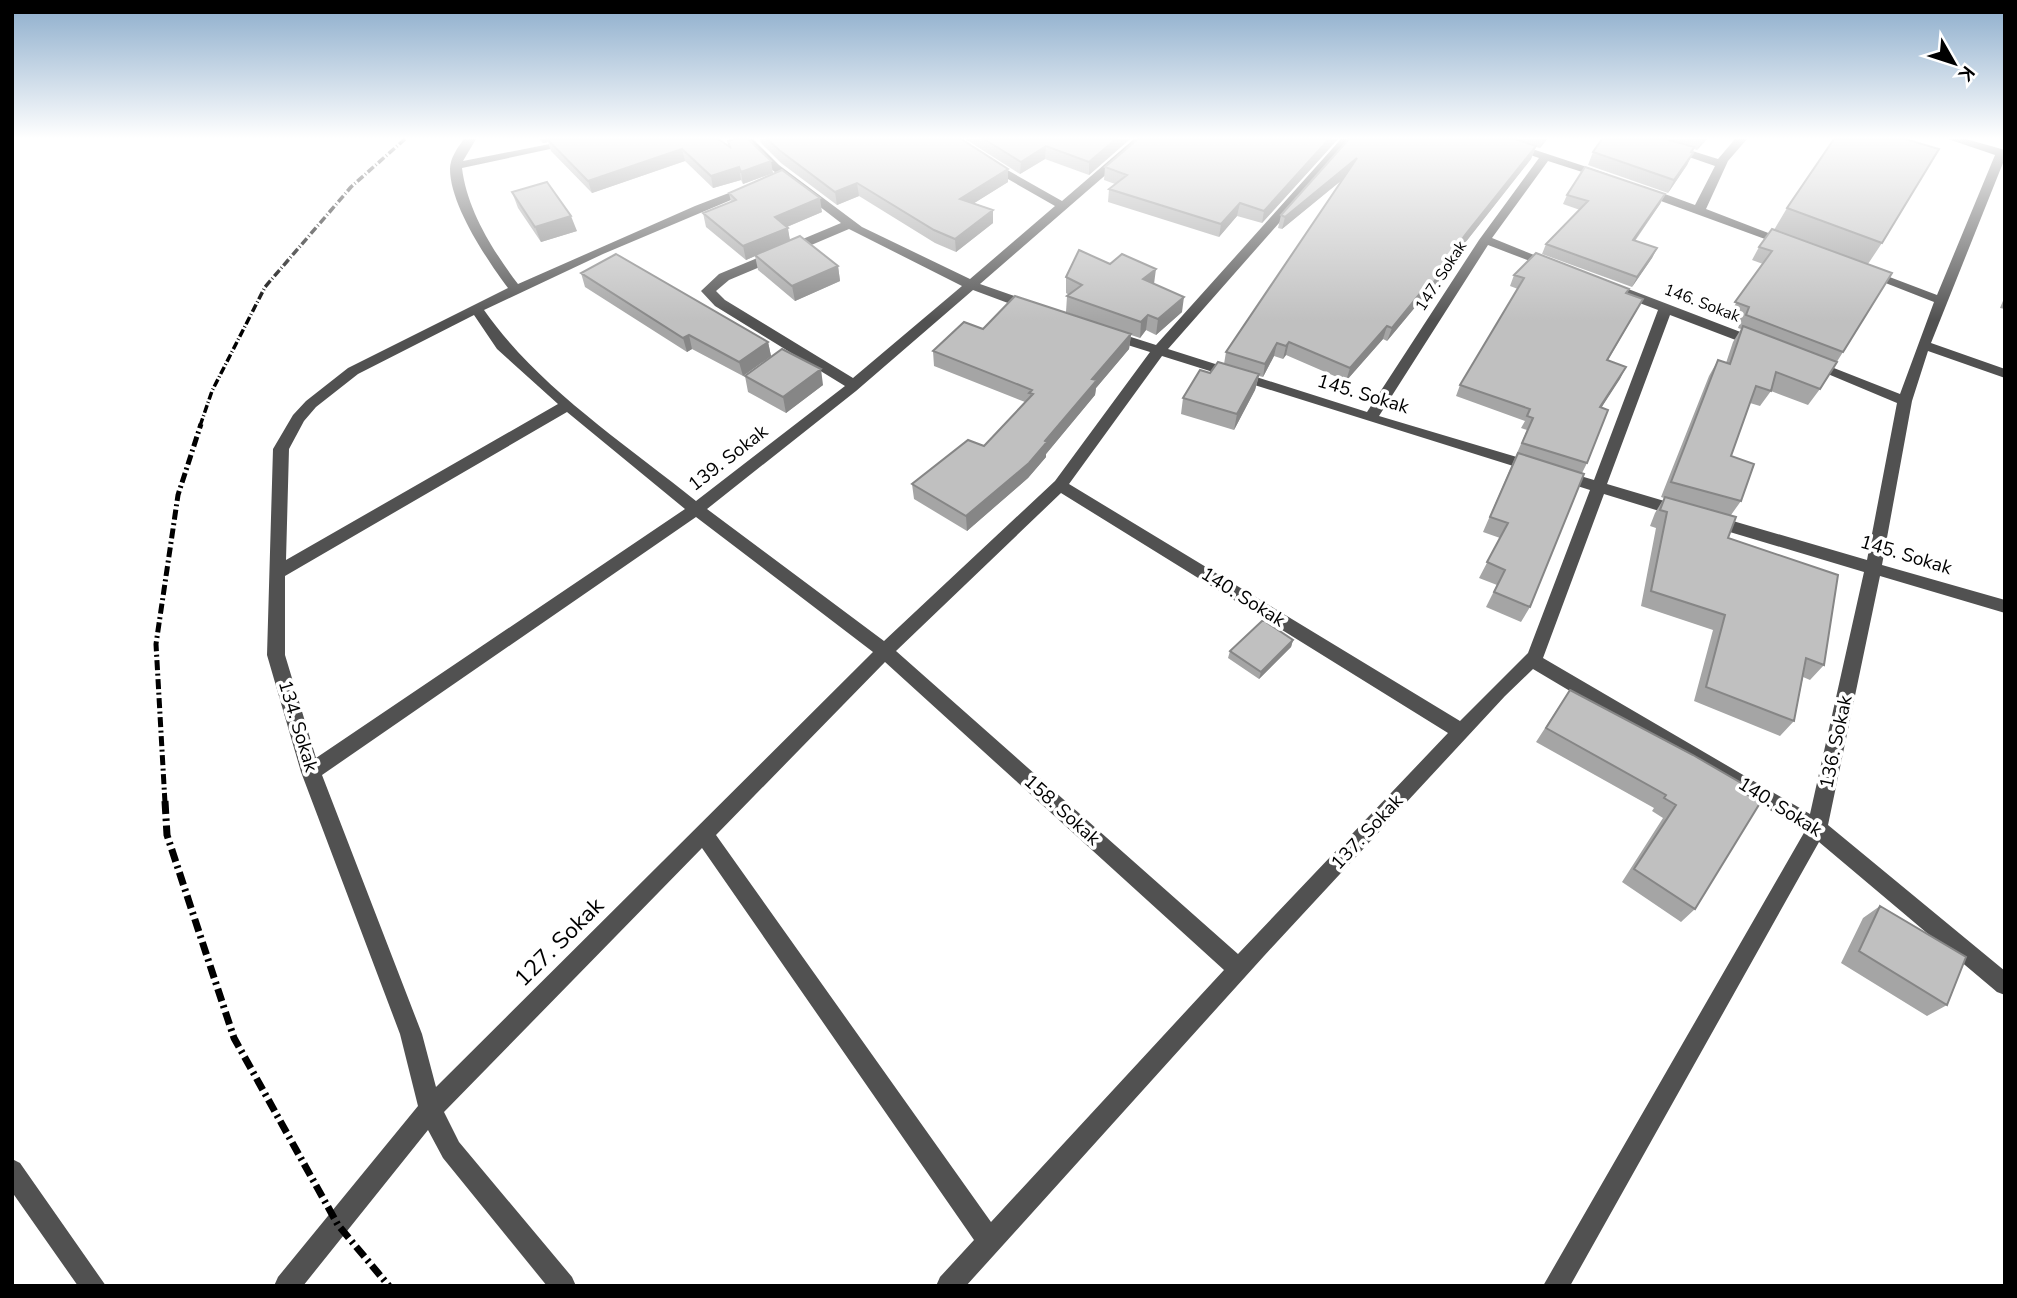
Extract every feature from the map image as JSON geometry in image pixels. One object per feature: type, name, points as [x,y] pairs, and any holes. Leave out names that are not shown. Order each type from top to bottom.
[{"type":"street","points":[[465,200],[483,239],[515,288]]},
{"type":"street","name":"134. Sokak","points":[[563,1286],[451,1150],[430,1109],[411,1034],[311,772],[276,655],[281,449],[298,418],[330,387],[353,371],[515,288],[686,212],[720,200]]},
{"type":"street","points":[[808,200],[971,285],[1046,312]]},
{"type":"street","points":[[1052,200],[1063,206]]},
{"type":"street","name":"139. Sokak","points":[[311,772],[696,509],[854,385],[1070,200]]},
{"type":"street","name":"127. Sokak","points":[[287,1286],[430,1109],[885,651],[1060,485],[1158,352],[1291,200]]},
{"type":"street","name":"147. Sokak","points":[[1370,418],[1485,240],[1514,200]]},
{"type":"street","points":[[1669,200],[1801,248]]},
{"type":"street","points":[[1699,210],[1704,200]]},
{"type":"street","name":"136. Sokak","points":[[1556,1286],[1817,828],[1874,566],[1905,401],[1923,345],[1984,200]]},
{"type":"street","points":[[850,224],[724,277],[708,291],[720,303],[854,385]]},
{"type":"street","points":[[1485,240],[1563,269]]},
{"type":"street","points":[[1852,268],[1942,301]]},
{"type":"street","name":"146. Sokak","points":[[1588,278],[1767,347]]},
{"type":"street","name":"137. Sokak","points":[[949,1286],[1239,969],[1461,731],[1532,660],[1666,307]]},
{"type":"street","points":[[276,573],[568,405],[502,346],[485,326],[475,308]]},
{"type":"street","name":"145. Sokak","points":[[1096,330],[1158,352],[1597,488],[1874,566],[2005,607]]},
{"type":"street","points":[[1923,345],[2005,374]]},
{"type":"street","points":[[1792,357],[1905,401]]},
{"type":"street","name":"158. Sokak","points":[[568,405],[696,509],[885,651],[1239,969]]},
{"type":"street","name":"140. Sokak","points":[[1060,485],[1461,731]]},
{"type":"street","name":"140. Sokak","points":[[1532,660],[1817,828],[2005,985]]},
{"type":"street","points":[[704,834],[990,1241]]},
{"type":"street","points":[[12,1171],[93,1286]]},
{"type":"building","points":[[517,200],[559,200],[571,216],[535,227]]},
{"type":"building","points":[[736,200],[816,200],[775,217],[788,228],[743,246],[703,213]]},
{"type":"building","points":[[884,200],[962,200],[993,210],[955,239],[934,230]]},
{"type":"building","points":[[1143,200],[1274,200],[1264,211],[1240,203],[1221,224]]},
{"type":"building","points":[[1295,200],[1306,200],[1285,217],[1281,215]]},
{"type":"building","points":[[1329,200],[1493,200],[1465,235],[1434,282],[1430,281],[1392,328],[1387,326],[1350,368],[1289,342],[1286,346],[1277,343],[1265,364],[1226,352]]},
{"type":"building","points":[[1583,200],[1661,200],[1633,240],[1657,248],[1637,277],[1546,244],[1588,201]]},
{"type":"building","points":[[1793,200],[1908,200],[1882,243],[1787,208]]},
{"type":"building","points":[[1772,229],[1892,273],[1843,352],[1746,315],[1749,307],[1735,302],[1772,251],[1759,247]]},
{"type":"building","points":[[800,236],[838,266],[792,286],[755,255]]},
{"type":"building","points":[[1079,250],[1110,264],[1122,254],[1156,269],[1143,279],[1184,297],[1158,319],[1148,315],[1141,322],[1067,296],[1082,285],[1066,277]]},
{"type":"building","points":[[1536,253],[1629,289],[1626,293],[1643,299],[1607,360],[1626,367],[1600,407],[1608,410],[1587,463],[1522,443],[1533,418],[1527,416],[1530,409],[1460,385],[1524,278],[1514,275]]},
{"type":"building","points":[[616,254],[768,342],[739,362],[689,335],[683,338],[581,273]]},
{"type":"building","points":[[1015,296],[1131,334],[1092,379],[1097,380],[1029,463],[966,516],[912,484],[968,440],[984,446],[1033,394],[1029,393],[1032,390],[933,351],[964,322],[983,329]]},
{"type":"building","points":[[1743,326],[1837,362],[1820,389],[1776,372],[1771,391],[1756,386],[1731,456],[1754,464],[1741,501],[1671,482],[1718,360],[1730,364]]},
{"type":"building","points":[[782,349],[821,369],[783,397],[745,376]]},
{"type":"building","points":[[1218,362],[1259,374],[1237,414],[1183,398],[1200,370],[1210,373]]},
{"type":"building","points":[[1518,453],[1584,474],[1530,607],[1494,592],[1505,570],[1487,562],[1508,523],[1490,517]]},
{"type":"building","points":[[1665,497],[1736,517],[1728,538],[1838,575],[1824,665],[1806,658],[1794,721],[1706,687],[1725,615],[1651,591],[1667,512],[1660,510]]},
{"type":"building","points":[[1263,620],[1293,640],[1261,672],[1230,651]]},
{"type":"building","points":[[1570,690],[1748,787],[1745,793],[1760,803],[1695,909],[1634,869],[1676,805],[1664,798],[1666,795],[1546,728]]},
{"type":"building","points":[[1880,906],[1966,957],[1947,1005],[1859,951]]},
{"type":"railway","points":[[200,426],[212,391],[265,287],[340,200]]},
{"type":"railway","points":[[165,803],[156,644],[178,495],[201,424]]},
{"type":"railway","points":[[165,801],[167,835],[234,1038],[338,1225],[389,1286]]}]
